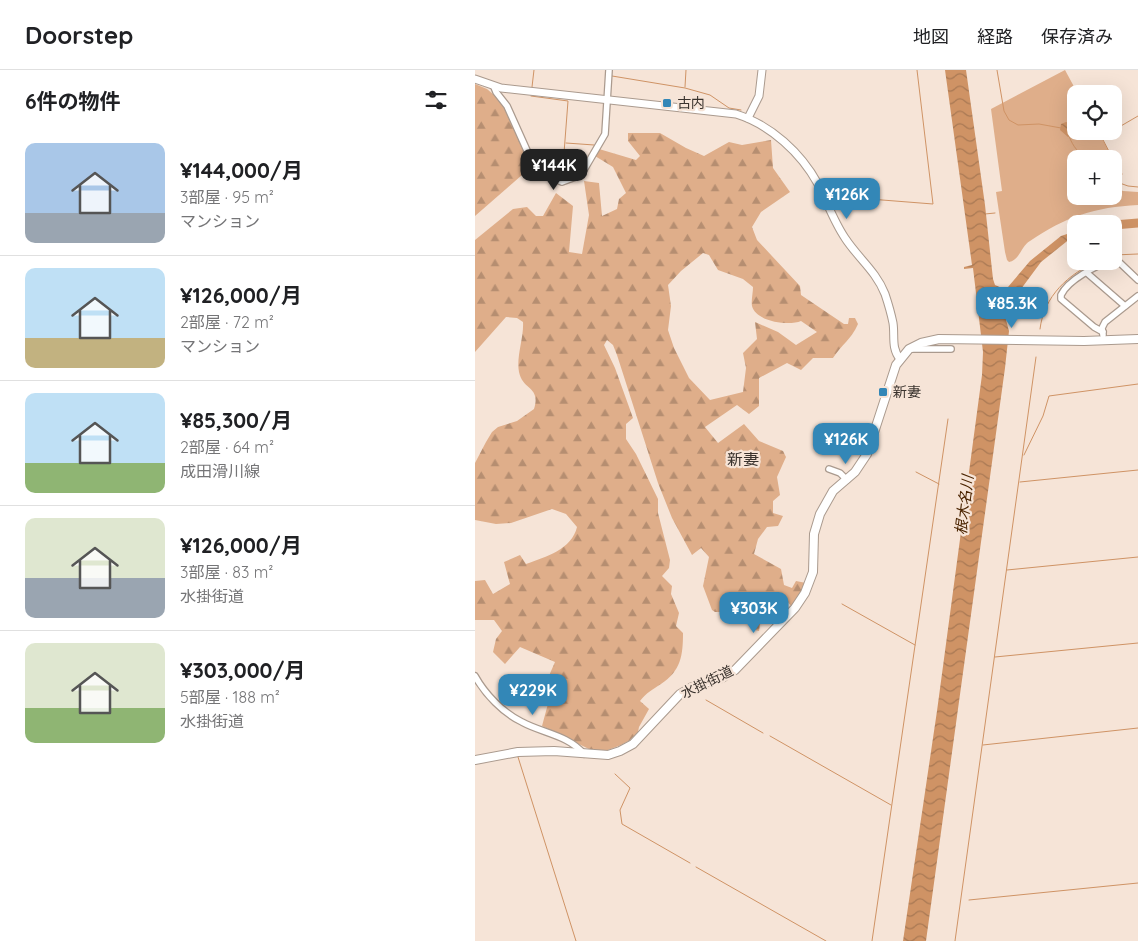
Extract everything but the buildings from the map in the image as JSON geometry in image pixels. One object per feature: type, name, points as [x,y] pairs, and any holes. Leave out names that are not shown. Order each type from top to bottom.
[{"type":"main road","name":"水掛街道","points":[[475,760],[518,752],[554,751],[607,755],[627,748],[680,694],[691,687],[728,674],[745,661],[795,608],[805,592],[813,572],[814,534],[820,514],[833,490],[857,470],[867,454],[893,372],[900,359],[909,349],[921,343],[939,339],[1103,341]]},
{"type":"main road","points":[[1103,341],[1138,339]]},
{"type":"street","points":[[494,87],[507,106],[529,155],[540,161],[553,178],[559,182],[581,175],[605,134],[609,70]]},
{"type":"street","points":[[748,118],[759,96],[762,70]]},
{"type":"street","points":[[475,79],[494,87],[736,114],[748,118],[774,134],[800,158],[817,184],[845,238],[878,279],[892,317],[895,352],[900,359]]},
{"type":"street","points":[[1122,265],[1138,280]]},
{"type":"street","points":[[1093,270],[1068,286],[1060,297],[1094,327],[1103,332]]},
{"type":"street","points":[[1087,273],[1125,306]]},
{"type":"street","points":[[1103,341],[1105,322],[1138,296]]},
{"type":"street","points":[[909,349],[951,349]]},
{"type":"street","points":[[829,469],[840,473],[847,480]]},
{"type":"street","points":[[475,676],[479,683],[507,713],[523,723],[575,745],[584,754]]},
{"type":"green space","points":[[1065,70],[1073,85],[1067,85],[1067,140],[1103,140],[1108,150],[1067,150],[1067,205],[1122,205],[1122,191],[1138,192],[1138,205],[1108,208],[1081,215],[1067,215],[1067,220],[1027,243],[1016,259],[1009,262],[1005,252],[996,192],[1002,191],[991,109]]},
{"type":"green space","points":[[475,84],[487,89],[501,101],[523,150],[522,175],[475,216]]},
{"type":"green space","points":[[628,133],[660,133],[704,156],[729,142],[742,145],[771,140],[773,168],[790,192],[761,212],[752,227],[757,240],[800,286],[801,295],[844,324],[848,324],[849,318],[855,318],[858,324],[833,358],[813,358],[801,370],[787,363],[759,378],[759,406],[749,414],[737,405],[705,427],[718,443],[744,424],[759,441],[783,451],[786,457],[777,477],[780,495],[773,501],[773,513],[783,516],[778,526],[767,527],[758,539],[754,554],[781,569],[784,585],[792,588],[796,581],[806,583],[792,607],[786,600],[773,597],[769,614],[762,613],[759,631],[751,629],[760,596],[724,598],[720,612],[712,610],[703,586],[709,557],[701,548],[692,555],[672,518],[658,483],[617,355],[613,345],[607,340],[604,345],[615,368],[633,418],[626,424],[626,439],[636,454],[658,499],[658,513],[670,560],[669,568],[662,576],[672,586],[671,594],[679,613],[676,626],[683,633],[683,641],[679,662],[673,674],[647,693],[640,701],[649,709],[638,732],[621,745],[608,750],[593,751],[542,726],[549,700],[541,694],[555,662],[520,647],[505,664],[493,652],[496,639],[502,631],[494,620],[475,620],[475,581],[485,580],[493,594],[510,584],[504,562],[520,555],[526,564],[550,555],[570,541],[577,527],[566,514],[552,509],[511,523],[496,524],[475,520],[475,463],[492,432],[498,427],[517,421],[534,409],[536,402],[533,392],[521,378],[518,366],[523,322],[517,318],[506,317],[475,352],[475,240],[513,209],[527,207],[536,216],[543,216],[556,193],[573,206],[569,252],[582,254],[589,215],[584,181],[599,183],[602,216],[617,209],[619,199],[626,193],[613,167],[595,156],[599,149],[636,160],[640,156],[628,141]],"holes":[[[703,253],[709,255],[718,270],[743,279],[753,287],[752,306],[760,316],[781,323],[801,321],[817,332],[796,345],[778,332],[755,322],[757,339],[743,353],[746,368],[743,392],[710,400],[689,378],[674,348],[668,330],[671,306],[668,285],[681,271]]]},
{"type":"water","points":[[945,70],[966,70],[995,285],[1004,289],[1008,287],[1030,261],[1061,236],[1067,234],[1067,241],[1041,262],[1006,312],[1009,331],[1005,368],[926,941],[903,941],[937,711],[982,375],[983,352],[973,268],[964,269],[964,267],[972,265]]},
{"type":"water","points":[[1067,122],[1067,136],[1060,130],[1061,124]]},
{"type":"waterway","points":[[532,87],[534,70]]},
{"type":"waterway","points":[[685,87],[686,70]]},
{"type":"waterway","points":[[857,198],[933,204],[917,70]]},
{"type":"waterway","points":[[997,70],[1004,111],[1009,120],[1018,125],[1039,124],[1061,128]]},
{"type":"waterway","points":[[612,76],[685,88],[710,95],[729,108],[741,110]]},
{"type":"waterway","points":[[531,96],[568,101],[562,179]]},
{"type":"waterway","points":[[1122,125],[1138,116]]},
{"type":"waterway","points":[[1070,140],[1077,150]]},
{"type":"waterway","points":[[1103,140],[1108,150]]},
{"type":"waterway","points":[[566,143],[594,145]]},
{"type":"waterway","points":[[1122,184],[1138,187]]},
{"type":"waterway","points":[[985,214],[995,213]]},
{"type":"waterway","points":[[1122,224],[1138,223]]},
{"type":"waterway","points":[[1122,255],[1138,254]]},
{"type":"waterway","points":[[1040,329],[1042,317],[1052,296],[1080,270]]},
{"type":"waterway","points":[[955,941],[1036,357]]},
{"type":"waterway","points":[[1024,455],[1043,416],[1049,396],[1138,384]]},
{"type":"waterway","points":[[872,941],[948,419]]},
{"type":"waterway","points":[[1020,482],[1138,470]]},
{"type":"waterway","points":[[916,472],[939,484]]},
{"type":"waterway","points":[[1007,570],[1138,557]]},
{"type":"waterway","points":[[842,604],[915,645]]},
{"type":"waterway","points":[[995,657],[1138,643]]},
{"type":"waterway","points":[[706,700],[763,733]]},
{"type":"waterway","points":[[983,745],[1138,728]]},
{"type":"waterway","points":[[770,736],[891,805]]},
{"type":"waterway","points":[[518,757],[576,941]]},
{"type":"waterway","points":[[615,774],[630,788],[620,810],[622,824],[690,863]]},
{"type":"waterway","points":[[696,867],[826,941]]},
{"type":"waterway","points":[[969,900],[1138,883]]},
{"type":"place","name":"古内","points":[[667,103]]},
{"type":"place","name":"新妻","points":[[883,392]]},
{"type":"district","name":"新妻","points":[[743,459]]},
{"type":"water label","name":"根木名川","points":[[964,505]]}]
